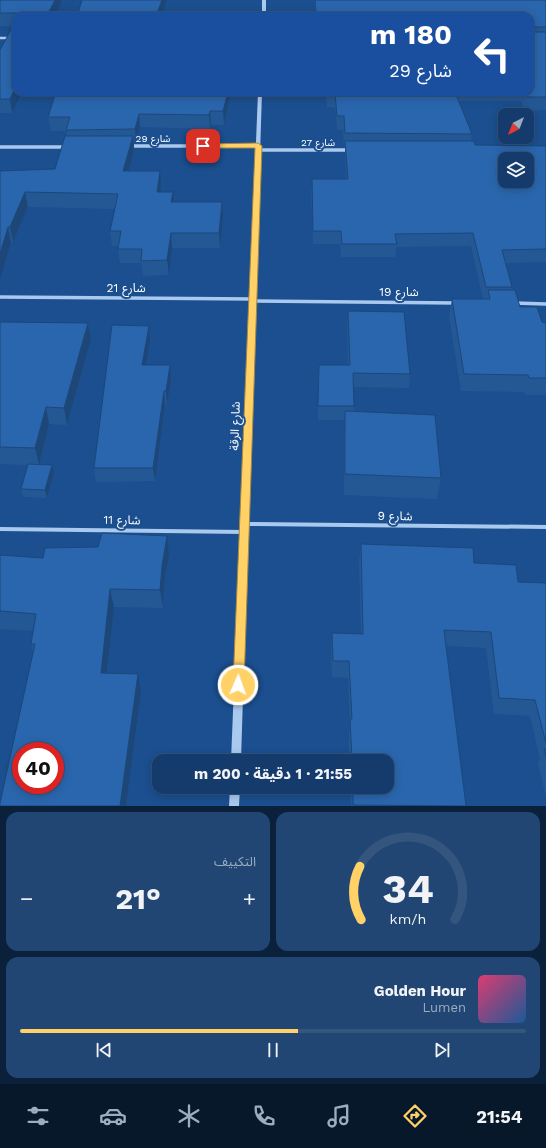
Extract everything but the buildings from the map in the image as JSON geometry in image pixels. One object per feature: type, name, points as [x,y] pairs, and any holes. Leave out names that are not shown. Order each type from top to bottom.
[{"type":"street","points":[[264,0],[264,12]]},
{"type":"street","points":[[0,38],[12,38]]},
{"type":"street","name":"شارع الرقة","points":[[236,754],[260,96]]},
{"type":"street","points":[[0,147],[71,146]]},
{"type":"street","name":"شارع 29","points":[[126,146],[258,148]]},
{"type":"street","name":"شارع 27","points":[[258,148],[353,150]]},
{"type":"street","name":"شارع 21","points":[[0,297],[252,300]]},
{"type":"street","name":"شارع 19","points":[[252,300],[459,303]]},
{"type":"street","points":[[506,303],[546,304]]},
{"type":"street","name":"شارع 9","points":[[244,528],[546,527]]},
{"type":"street","name":"شارع 11","points":[[0,529],[244,528]]},
{"type":"street","points":[[234,806],[235,794]]},
{"type":"route","points":[[203,146],[258,146],[238,685]]}]
